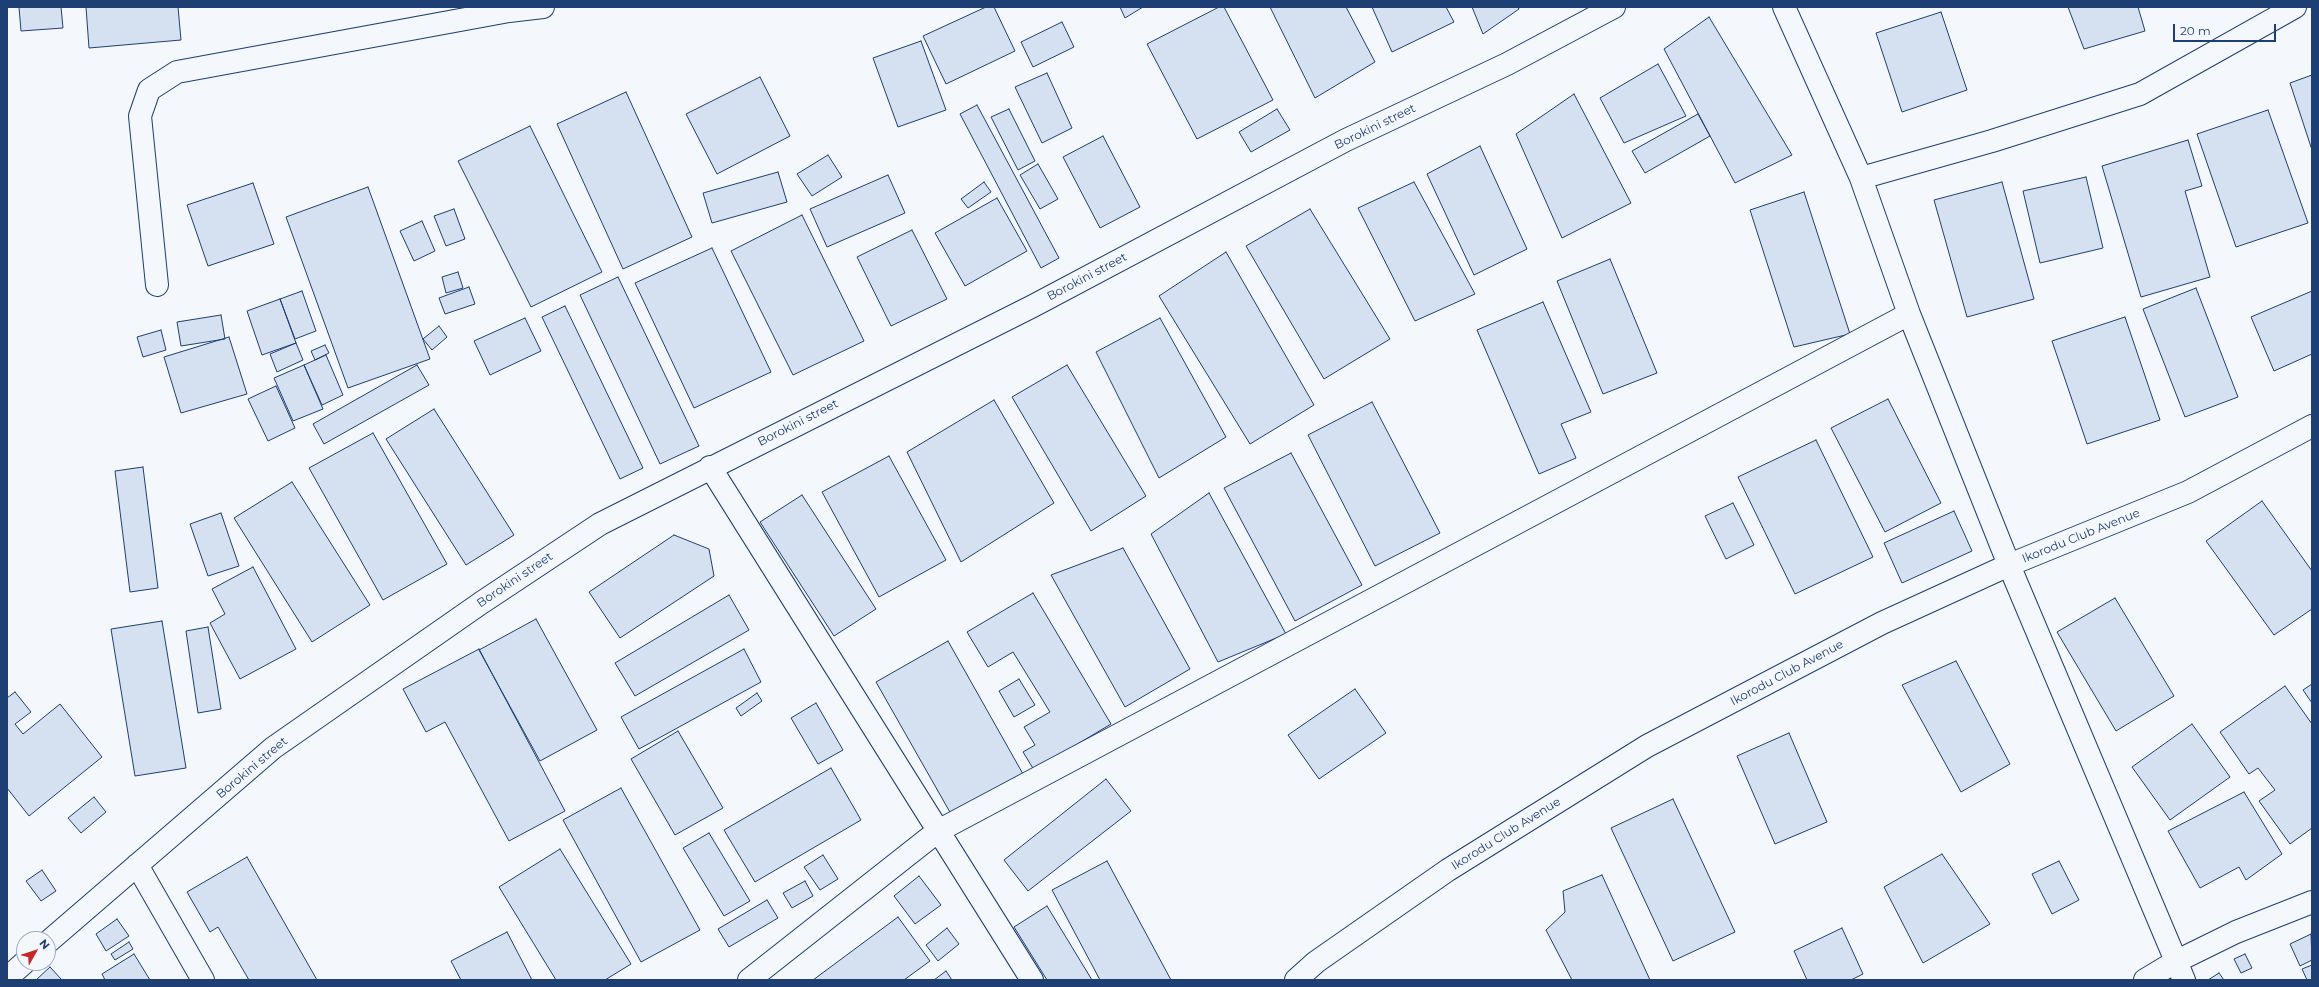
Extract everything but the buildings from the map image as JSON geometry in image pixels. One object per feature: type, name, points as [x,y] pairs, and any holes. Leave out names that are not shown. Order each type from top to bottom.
[{"type":"street","points":[[157,285],[140,116],[149,90],[177,72],[509,11],[544,7]]},
{"type":"street","name":"Borokini street","points":[[56,935],[273,748],[348,694],[600,524],[710,467],[1033,306],[1346,140],[1507,64],[1614,7]]},
{"type":"street","points":[[1784,7],[1861,178],[1909,314],[2009,565],[2179,971]]},
{"type":"street","points":[[1861,178],[1992,141],[2140,94],[2284,10]]},
{"type":"street","points":[[749,980],[938,830],[1909,314]]},
{"type":"street","name":"Ikorodu Club Avenue","points":[[1296,980],[1316,962],[1448,870],[1647,746],[1882,623],[2009,565],[2188,492],[2312,426]]},
{"type":"street","points":[[710,467],[1032,980]]},
{"type":"street","points":[[137,865],[203,980]]},
{"type":"street","points":[[2146,980],[2179,971],[2236,932],[2312,902]]},
{"type":"street","points":[[7,978],[16,970]]}]
